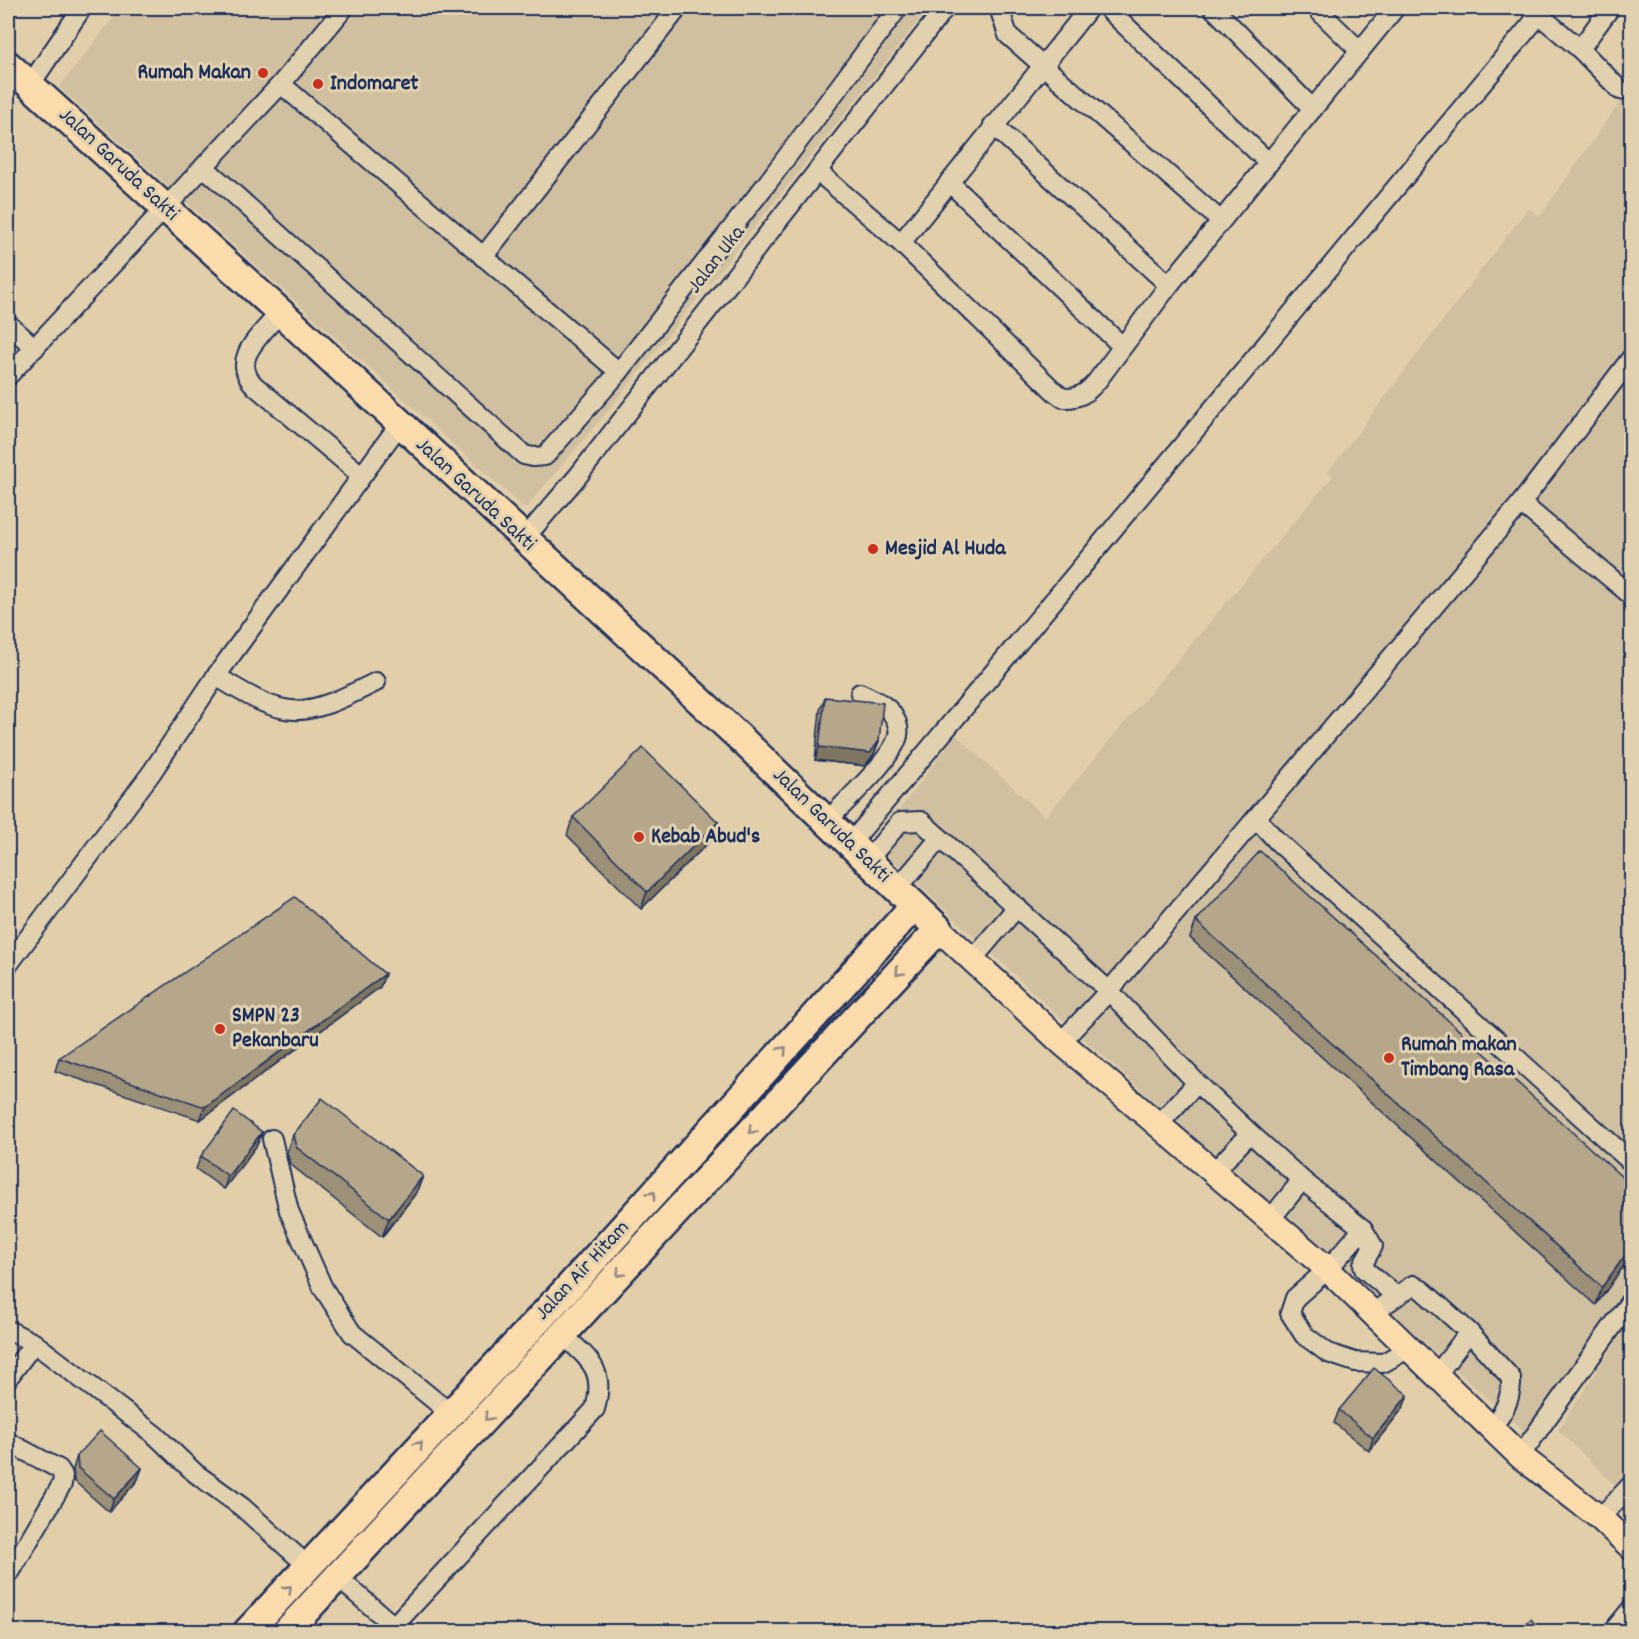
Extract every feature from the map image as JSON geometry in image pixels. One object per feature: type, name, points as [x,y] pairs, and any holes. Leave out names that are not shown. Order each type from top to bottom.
[{"type":"highway","name":"Jalan Garuda Sakti","points":[[8,65],[280,312],[827,821],[939,929]]},
{"type":"highway","name":"Jalan Air Hitam","points":[[248,1632],[570,1286],[905,897]]},
{"type":"highway","name":"Jalan Air Hitam","points":[[286,1632],[939,929]]},
{"type":"main road","points":[[939,929],[1061,1042],[1328,1269],[1371,1314],[1520,1456],[1600,1518],[1632,1548]]},
{"type":"street","points":[[30,85],[82,8]]},
{"type":"street","points":[[8,376],[281,84],[344,8]]},
{"type":"street","points":[[483,257],[678,8]]},
{"type":"street","points":[[204,167],[524,454],[539,457],[551,452],[619,372],[768,182],[898,8]]},
{"type":"street","name":"Jalan Uka","points":[[524,539],[578,476],[945,8]]},
{"type":"street","points":[[999,8],[1008,34],[1221,221]]},
{"type":"street","points":[[901,243],[993,125],[1089,8]]},
{"type":"street","points":[[1107,8],[1269,162]]},
{"type":"street","points":[[1213,8],[1314,109]]},
{"type":"street","points":[[1316,8],[1360,51]]},
{"type":"street","points":[[817,171],[901,243],[1063,398],[1071,399],[1088,392],[1169,285],[1395,8]]},
{"type":"street","points":[[1580,49],[1610,8]]},
{"type":"street","points":[[858,853],[1185,440],[1535,11],[1580,49],[1620,90]]},
{"type":"street","points":[[281,84],[619,372]]},
{"type":"street","points":[[993,125],[1169,285]]},
{"type":"street","points":[[949,182],[1122,346]]},
{"type":"street","points":[[280,312],[244,357],[244,371],[255,386],[362,475]]},
{"type":"street","points":[[8,324],[34,348]]},
{"type":"street","points":[[1061,1042],[1109,991],[1521,503],[1632,357]]},
{"type":"street","points":[[8,965],[152,772],[216,676],[399,425]]},
{"type":"street","points":[[1521,503],[1632,596]]},
{"type":"street","points":[[216,676],[269,707],[291,711],[313,709],[341,699],[376,682]]},
{"type":"street","points":[[827,821],[885,758],[898,735],[894,715],[885,707],[860,693]]},
{"type":"street","points":[[1256,818],[1330,889],[1629,1160]]},
{"type":"street","points":[[858,853],[900,822],[921,821],[1109,991],[1197,1083],[1250,1133],[1302,1180],[1363,1229],[1373,1246],[1365,1260],[1364,1269],[1395,1295]]},
{"type":"street","points":[[905,897],[940,838]]},
{"type":"street","points":[[972,960],[1017,907]]},
{"type":"street","points":[[1158,1125],[1197,1083]]},
{"type":"street","points":[[1213,1173],[1250,1133]]},
{"type":"street","points":[[272,1138],[289,1211],[328,1297],[352,1333],[450,1413]]},
{"type":"street","points":[[1269,1221],[1302,1180]]},
{"type":"street","points":[[1363,1229],[1328,1269],[1295,1298],[1290,1306],[1290,1313],[1304,1335],[1328,1353],[1355,1362],[1383,1363],[1408,1349]]},
{"type":"street","points":[[1371,1314],[1395,1295],[1413,1285],[1422,1290],[1469,1332],[1511,1378],[1504,1411],[1492,1427]]},
{"type":"street","points":[[1520,1456],[1632,1299]]},
{"type":"street","points":[[8,1330],[34,1343],[155,1435],[195,1473],[242,1507],[309,1567]]},
{"type":"street","points":[[1436,1376],[1469,1332]]},
{"type":"street","points":[[338,1577],[391,1629],[596,1409],[601,1389],[592,1362],[563,1335]]},
{"type":"street","points":[[8,1378],[34,1343]]},
{"type":"street","points":[[8,1442],[59,1469],[63,1475],[62,1484],[11,1571]]},
{"type":"street","points":[[1600,1518],[1632,1484]]},
{"type":"street","points":[[1613,1631],[1632,1608]]},
{"type":"shaded area","points":[[121,8],[929,8],[608,411],[525,509],[59,87]]},
{"type":"shaded area","points":[[1631,86],[1631,1287],[1530,1436],[1065,1022],[874,843],[956,735],[1045,817],[1333,476],[1328,472],[1528,208],[1540,216]]},
{"type":"shaded area","points":[[1631,1319],[1631,1489],[1624,1494],[1558,1430]]},
{"type":"building","points":[[825,697],[883,703],[879,741],[870,753],[819,747]]},
{"type":"building","name":"Kebab Abud's","points":[[643,748],[718,822],[647,892],[573,817]]},
{"type":"building","points":[[1260,851],[1632,1186],[1632,1246],[1602,1287],[1196,921]]},
{"type":"building","name":"SMPN 23 Pekanbaru","points":[[295,897],[385,974],[205,1107],[59,1058]]},
{"type":"building","points":[[322,1098],[423,1176],[389,1219],[296,1147],[293,1135]]},
{"type":"building","points":[[234,1111],[262,1132],[228,1176],[201,1156]]},
{"type":"building","points":[[1374,1368],[1408,1395],[1373,1438],[1339,1410]]},
{"type":"building","points":[[100,1431],[142,1468],[114,1499],[78,1468],[77,1456]]},
{"type":"building","points":[[1531,1619],[1541,1632],[1513,1632]]},
{"type":"place","name":"Rumah Makan","points":[[263,73]]},
{"type":"place","name":"Indomaret","points":[[318,84]]},
{"type":"place","name":"Mesjid Al Huda","points":[[873,549]]},
{"type":"place","name":"Kebab Abud's","points":[[639,837]]},
{"type":"place","name":"SMPN 23 Pekanbaru","points":[[220,1029]]},
{"type":"place","name":"Rumah makan Timbang Rasa","points":[[1389,1058]]}]
